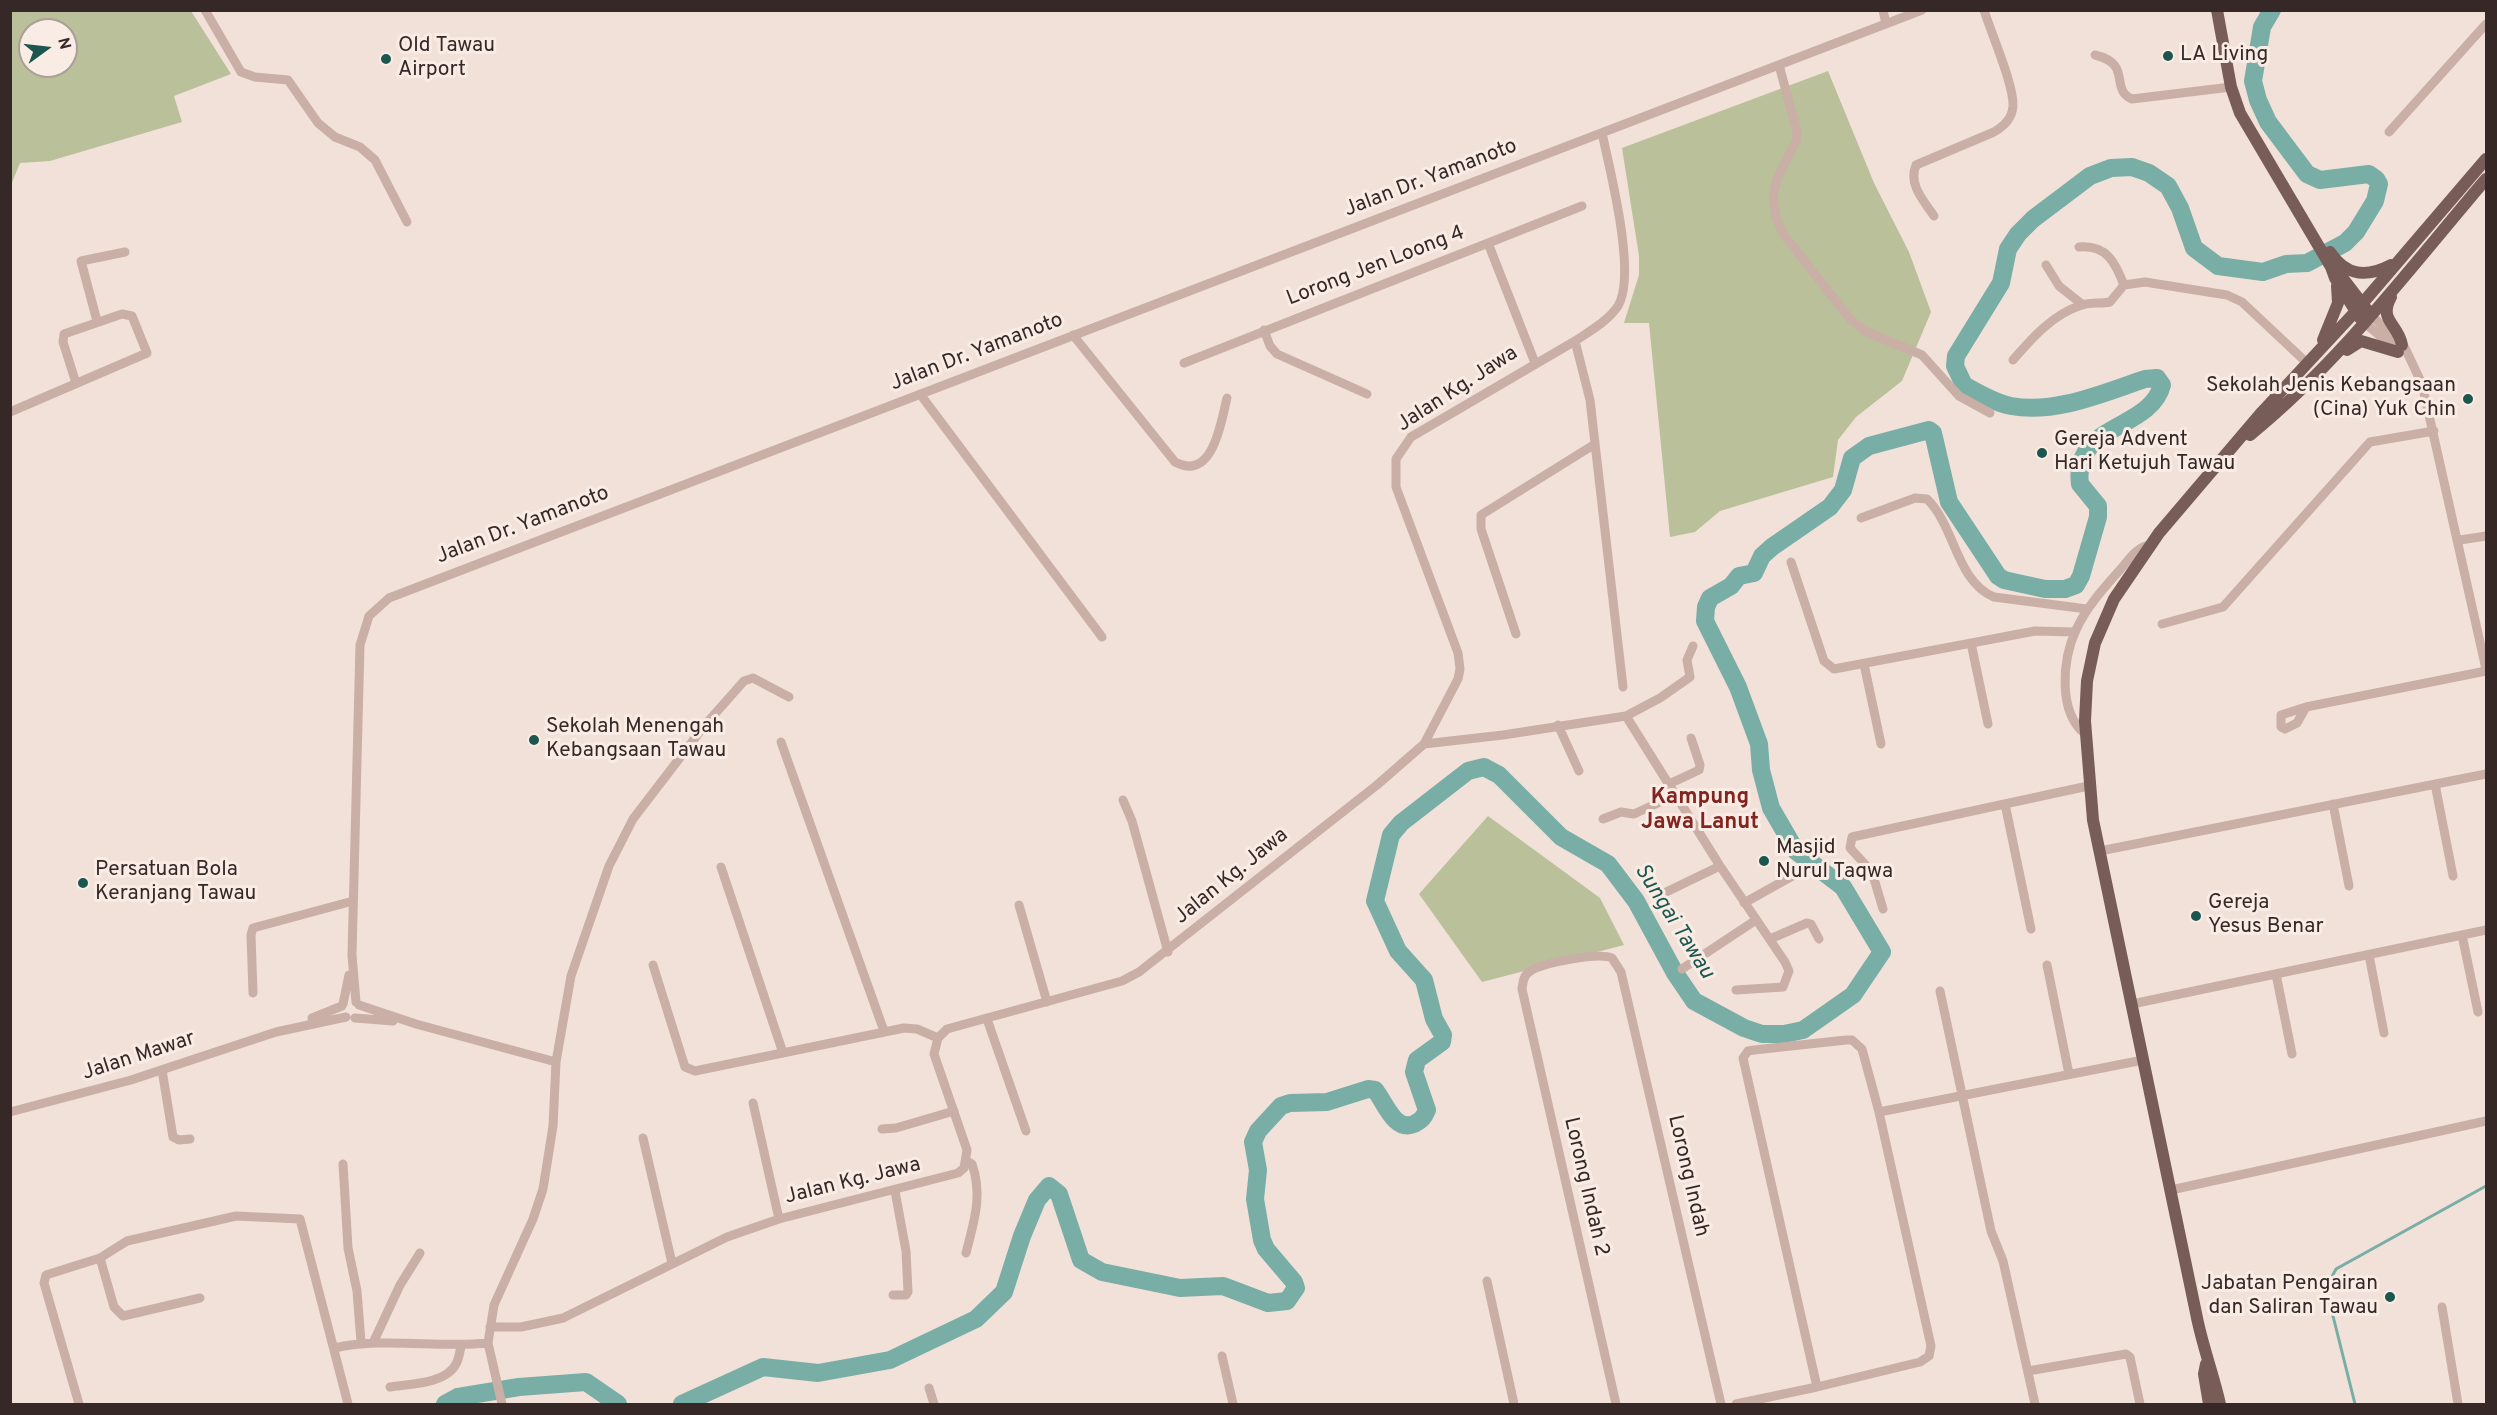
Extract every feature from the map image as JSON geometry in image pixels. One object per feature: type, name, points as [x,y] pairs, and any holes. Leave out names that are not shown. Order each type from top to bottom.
[{"type":"main road","points":[[2217,10],[2231,87],[2240,113],[2334,270],[2358,308],[2368,319]]},
{"type":"main road","points":[[2212,1404],[2212,1372],[2206,1363],[2088,786],[2085,734],[2087,681],[2102,623],[2114,599],[2150,545],[2262,412],[2358,308],[2487,159]]},
{"type":"main road","points":[[2230,451],[2268,420],[2323,368],[2368,319],[2487,179]]},
{"type":"main road","points":[[2334,270],[2372,274],[2395,263]]},
{"type":"main road","points":[[2310,360],[2334,318],[2338,303],[2334,270]]},
{"type":"main road","points":[[2323,368],[2361,341],[2400,348],[2400,332],[2389,321],[2385,308],[2406,273]]},
{"type":"street","points":[[205,10],[241,72],[255,77],[282,79],[291,83],[318,123],[335,136],[360,147],[375,160],[407,222]]},
{"type":"street","points":[[211,10],[212,23]]},
{"type":"street","points":[[1883,10],[1886,24]]},
{"type":"street","name":"Jalan Dr. Yamanoto","points":[[357,1004],[352,955],[360,645],[369,616],[377,606],[405,591],[1922,10]]},
{"type":"street","points":[[1934,216],[1917,190],[1913,171],[1916,165],[1994,132],[2004,126],[2010,117],[2011,95],[1984,10]]},
{"type":"street","points":[[2389,132],[2487,24]]},
{"type":"street","points":[[2095,55],[2109,58],[2117,67],[2122,90],[2132,99],[2231,87]]},
{"type":"street","points":[[1779,65],[1797,132],[1796,141],[1777,178],[1773,195],[1776,218],[1784,235],[1850,319],[1865,331],[1922,355],[1959,396],[1990,413]]},
{"type":"street","name":"Jalan Kg. Jawa","points":[[938,1038],[947,1029],[1122,981],[1168,952],[1407,762],[1425,744],[1453,692],[1460,669],[1458,652],[1402,506],[1394,472],[1396,459],[1412,437],[1575,341],[1602,322],[1617,306],[1625,284],[1620,229],[1602,133]]},
{"type":"street","name":"Lorong Jen Loong 4","points":[[1184,363],[1582,206]]},
{"type":"street","points":[[1488,243],[1535,363]]},
{"type":"street","points":[[2079,247],[2098,248],[2106,253],[2117,267],[2124,285]]},
{"type":"street","points":[[97,321],[81,261],[125,252]]},
{"type":"street","points":[[2046,265],[2059,286],[2083,305]]},
{"type":"street","points":[[2013,360],[2037,332],[2062,315],[2083,305],[2110,302],[2124,285],[2158,283],[2227,295],[2242,302],[2310,360]]},
{"type":"street","points":[[12,409],[76,383],[147,353],[132,316],[122,314],[64,334],[63,342],[76,383]]},
{"type":"street","points":[[2306,706],[2486,667],[2460,540],[2422,384],[2410,357],[2368,319]]},
{"type":"street","points":[[1264,330],[1270,346],[1277,354],[1367,394]]},
{"type":"street","points":[[1073,335],[1175,462],[1183,466],[1194,465],[1213,451],[1227,398]]},
{"type":"street","points":[[1575,341],[1590,400],[1623,687]]},
{"type":"street","points":[[920,394],[1102,637]]},
{"type":"street","points":[[2162,624],[2223,607],[2370,442],[2434,431]]},
{"type":"street","points":[[1516,634],[1481,529],[1481,515],[1595,444]]},
{"type":"street","points":[[1861,518],[1915,498],[1927,499],[1942,520],[1972,579],[1984,593],[1994,597],[2087,609]]},
{"type":"street","points":[[2460,540],[2487,536]]},
{"type":"street","points":[[2085,734],[2075,725],[2066,694],[2067,664],[2075,632],[2087,609],[2139,548],[2150,545]]},
{"type":"street","points":[[1791,562],[1824,661],[1834,669],[2035,632],[2075,632]]},
{"type":"street","points":[[1971,643],[1988,724]]},
{"type":"street","points":[[1425,744],[1503,735],[1626,716],[1660,698],[1690,677],[1687,660],[1693,646]]},
{"type":"street","points":[[1864,664],[1881,744]]},
{"type":"street","points":[[501,1400],[488,1343],[494,1305],[533,1219],[543,1189],[553,1125],[556,1062],[571,976],[609,866],[633,819],[705,725],[744,681],[753,678],[789,697]]},
{"type":"street","points":[[1626,716],[1789,971],[1788,981],[1783,987],[1736,990]]},
{"type":"street","points":[[1558,725],[1579,771]]},
{"type":"street","points":[[1669,784],[1699,770],[1700,765],[1691,738]]},
{"type":"street","points":[[781,742],[884,1031]]},
{"type":"street","points":[[2100,850],[2487,774]]},
{"type":"street","points":[[2434,784],[2453,876]]},
{"type":"street","points":[[1883,909],[1872,872],[1850,848],[1852,837],[2088,786]]},
{"type":"street","points":[[1603,819],[1621,812],[1634,814],[1675,795]]},
{"type":"street","points":[[1123,800],[1130,814],[1168,952]]},
{"type":"street","points":[[2005,804],[2031,929]]},
{"type":"street","points":[[2333,804],[2349,886]]},
{"type":"street","points":[[1662,894],[1720,866]]},
{"type":"street","points":[[721,867],[783,1053]]},
{"type":"street","points":[[1744,903],[1796,874]]},
{"type":"street","points":[[253,993],[251,935],[254,928],[353,901]]},
{"type":"street","points":[[1019,905],[1047,1002]]},
{"type":"street","points":[[1682,969],[1756,920]]},
{"type":"street","points":[[1770,939],[1807,923],[1811,924],[1819,939]]},
{"type":"street","points":[[2132,1004],[2487,930]]},
{"type":"street","points":[[2462,935],[2478,1012]]},
{"type":"street","name":"Jalan Dr. Yamanoto","points":[[343,1005],[352,955]]},
{"type":"street","name":"Lorong Indah","points":[[1525,977],[1534,969],[1594,955],[1612,958],[1621,972],[1721,1404]]},
{"type":"street","points":[[2369,955],[2384,1033]]},
{"type":"street","points":[[653,965],[685,1067],[695,1071],[884,1031],[917,1029],[938,1038],[934,1054],[967,1150],[967,1161],[972,1164],[979,1201],[966,1253]]},
{"type":"street","points":[[2047,965],[2069,1074]]},
{"type":"street","points":[[2276,974],[2292,1054]]},
{"type":"street","name":"Lorong Indah 2","points":[[1525,977],[1522,989],[1616,1404]]},
{"type":"street","points":[[1940,991],[1991,1231],[2003,1261],[2035,1404]]},
{"type":"street","points":[[276,1032],[343,1005],[349,1000],[416,1024],[556,1062]]},
{"type":"street","points":[[350,1018],[359,1012],[357,1004]]},
{"type":"street","points":[[343,1005],[350,1018]]},
{"type":"street","points":[[276,1032],[350,1018],[416,1024]]},
{"type":"street","points":[[987,1019],[1026,1131]]},
{"type":"street","name":"Jalan Mawar","points":[[10,1112],[162,1070],[276,1032]]},
{"type":"street","points":[[1736,1404],[1817,1387],[1920,1362],[1929,1356],[1931,1346],[1879,1112],[1862,1049],[1852,1040],[1754,1050],[1748,1052],[1743,1058],[1817,1387]]},
{"type":"street","points":[[1879,1112],[2143,1060]]},
{"type":"street","points":[[162,1070],[173,1137],[179,1140],[189,1139]]},
{"type":"street","points":[[753,1103],[779,1219]]},
{"type":"street","points":[[882,1129],[896,1128],[954,1111]]},
{"type":"street","points":[[2171,1190],[2487,1121]]},
{"type":"street","points":[[643,1138],[672,1263]]},
{"type":"street","name":"Jalan Kg. Jawa","points":[[490,1327],[521,1327],[563,1318],[727,1236],[779,1219],[958,1173],[967,1161]]},
{"type":"street","points":[[343,1164],[348,1248],[357,1291],[360,1342]]},
{"type":"street","points":[[893,1295],[906,1295],[908,1292],[906,1251],[895,1191]]},
{"type":"street","points":[[76,1404],[44,1283],[46,1275],[52,1271],[100,1258],[127,1241],[236,1216],[300,1219],[348,1404]]},
{"type":"street","points":[[373,1343],[400,1285],[420,1253]]},
{"type":"street","points":[[100,1258],[114,1307],[123,1316],[200,1298]]},
{"type":"street","points":[[1486,1281],[1514,1404]]},
{"type":"street","points":[[2442,1307],[2458,1404]]},
{"type":"street","points":[[334,1348],[360,1342],[461,1346],[488,1343]]},
{"type":"street","points":[[390,1387],[435,1380],[449,1372],[456,1365],[461,1346]]},
{"type":"street","points":[[2028,1371],[2126,1354],[2130,1357],[2140,1404]]},
{"type":"street","points":[[1222,1356],[1233,1404]]},
{"type":"street","points":[[929,1388],[934,1404]]},
{"type":"green space","points":[[11,10],[191,11],[231,74],[174,96],[182,122],[50,161],[20,163],[11,185]]},
{"type":"green space","points":[[1828,71],[1874,183],[1909,252],[1931,312],[1902,381],[1856,417],[1838,440],[1833,477],[1720,511],[1695,532],[1670,537],[1649,323],[1624,323],[1639,275],[1639,256],[1622,148]]},
{"type":"green space","points":[[1488,816],[1600,898],[1624,945],[1482,982],[1419,894]]},
{"type":"waterway","name":"Sungai Tawau","points":[[682,1404],[763,1367],[818,1373],[890,1360],[976,1319],[1004,1292],[1022,1236],[1037,1200],[1049,1186],[1059,1194],[1081,1260],[1102,1272],[1180,1288],[1223,1286],[1268,1303],[1287,1301],[1296,1288],[1294,1282],[1266,1249],[1262,1240],[1255,1199],[1258,1170],[1253,1142],[1258,1131],[1281,1106],[1290,1103],[1327,1102],[1368,1089],[1375,1090],[1391,1114],[1401,1124],[1414,1124],[1425,1115],[1427,1110],[1414,1072],[1417,1060],[1442,1042],[1443,1035],[1434,1019],[1424,980],[1398,951],[1375,901],[1391,835],[1401,823],[1468,771],[1484,767],[1499,775],[1561,837],[1608,864],[1636,901],[1675,973],[1694,1001],[1744,1028],[1762,1034],[1784,1034],[1803,1030],[1853,995],[1882,952],[1843,887],[1796,851],[1771,808],[1761,770],[1759,744],[1738,687],[1705,621],[1706,607],[1710,598],[1731,586],[1739,576],[1754,573],[1762,556],[1772,547],[1830,507],[1843,490],[1852,458],[1869,446],[1929,430],[1933,433],[1949,502],[1998,576],[2004,580],[2045,589],[2065,589],[2076,585],[2081,576],[2098,517],[2098,506],[2080,484],[2081,464],[2088,449],[2099,438],[2143,411],[2155,400],[2162,385],[2157,378],[2145,379],[2062,405],[2028,408],[2011,406],[1993,400],[1964,385],[1955,366],[1956,356],[2001,283],[2008,249],[2018,234],[2033,219],[2090,176],[2111,168],[2132,167],[2149,173],[2168,186],[2180,208],[2194,248],[2218,266],[2263,272],[2286,264],[2307,263],[2345,243],[2356,232],[2375,201],[2379,184],[2376,179],[2369,174],[2320,180],[2307,174],[2268,122],[2258,100],[2253,81],[2262,27],[2272,10]]},
{"type":"waterway","points":[[2355,1404],[2326,1288],[2336,1269],[2486,1186]]},
{"type":"waterway","name":"Sungai Tawau","points":[[445,1404],[458,1397],[519,1387],[586,1382],[618,1404]]},
{"type":"place","name":"LA Living","points":[[2168,56]]},
{"type":"place","name":"Old Tawau Airport","points":[[386,59]]},
{"type":"place","name":"Sekolah Jenis Kebangsaan (Cina) Yuk Chin","points":[[2468,399]]},
{"type":"place","name":"Gereja Advent Hari Ketujuh Tawau","points":[[2042,453]]},
{"type":"place","name":"Sekolah Menengah Kebangsaan Tawau","points":[[534,740]]},
{"type":"place","name":"Masjid Nurul Taqwa","points":[[1764,861]]},
{"type":"place","name":"Persatuan Bola Keranjang Tawau","points":[[83,883]]},
{"type":"place","name":"Gereja Yesus Benar","points":[[2196,916]]},
{"type":"place","name":"Jabatan Pengairan dan Saliran Tawau","points":[[2390,1297]]},
{"type":"district","name":"Kampung Jawa Lanut","points":[[1700,812]]}]
